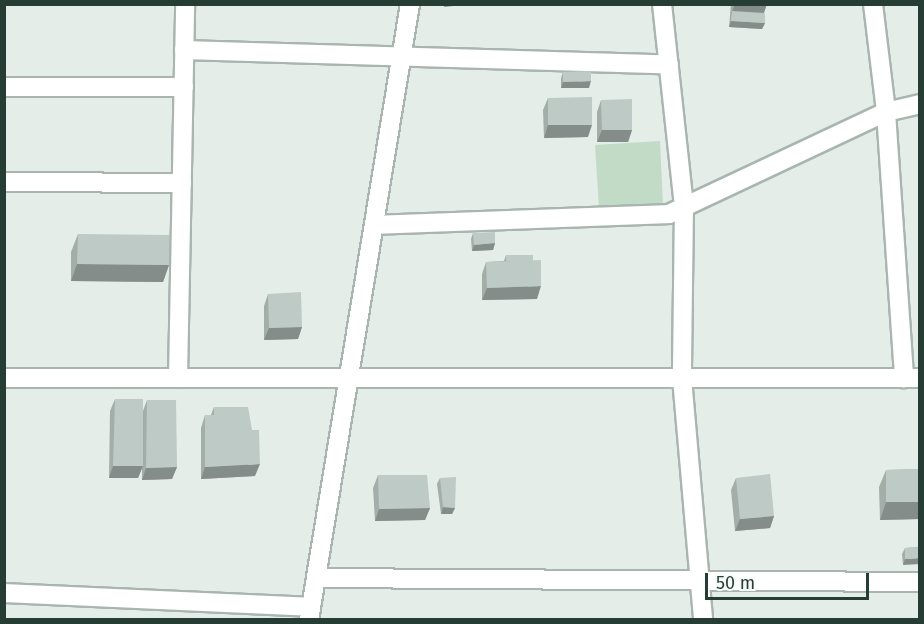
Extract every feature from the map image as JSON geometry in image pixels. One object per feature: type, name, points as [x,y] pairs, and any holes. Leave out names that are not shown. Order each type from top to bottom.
[{"type":"street","points":[[178,378],[185,4]]},
{"type":"street","points":[[4,593],[310,613],[410,4]]},
{"type":"street","points":[[662,4],[684,205],[682,378],[703,620]]},
{"type":"street","points":[[4,378],[912,378],[873,4]]},
{"type":"street","points":[[184,50],[669,64]]},
{"type":"street","points":[[4,87],[184,87]]},
{"type":"street","points":[[374,225],[669,214],[886,112],[920,104]]},
{"type":"street","points":[[4,182],[182,183]]},
{"type":"street","points":[[317,578],[920,582]]},
{"type":"green space","points":[[660,141],[663,205],[599,208],[595,145]]},
{"type":"building","points":[[732,11],[765,13],[765,23],[731,21]]},
{"type":"building","points":[[591,71],[591,81],[563,82],[563,72]]},
{"type":"building","points":[[592,97],[592,125],[548,125],[548,98]]},
{"type":"building","points":[[632,99],[632,130],[602,130],[601,100]]},
{"type":"building","points":[[495,232],[495,243],[474,245],[473,233]]},
{"type":"building","points":[[78,234],[169,235],[169,265],[77,264]]},
{"type":"building","points":[[506,255],[533,255],[533,261],[506,261]]},
{"type":"building","points":[[541,260],[541,286],[487,288],[486,262]]},
{"type":"building","points":[[301,292],[302,327],[269,328],[268,294]]},
{"type":"building","points":[[115,399],[143,399],[143,466],[113,466]]},
{"type":"building","points":[[147,400],[176,400],[177,467],[146,468]]},
{"type":"building","points":[[214,407],[248,407],[252,430],[259,430],[260,464],[205,467],[205,415],[214,415]]},
{"type":"building","points":[[920,469],[920,502],[886,502],[886,470]]},
{"type":"building","points":[[770,474],[774,516],[740,519],[736,478]]},
{"type":"building","points":[[378,475],[427,475],[430,508],[379,509]]},
{"type":"building","points":[[456,477],[455,508],[443,507],[440,478]]},
{"type":"building","points":[[920,547],[920,558],[905,559],[905,548]]}]
